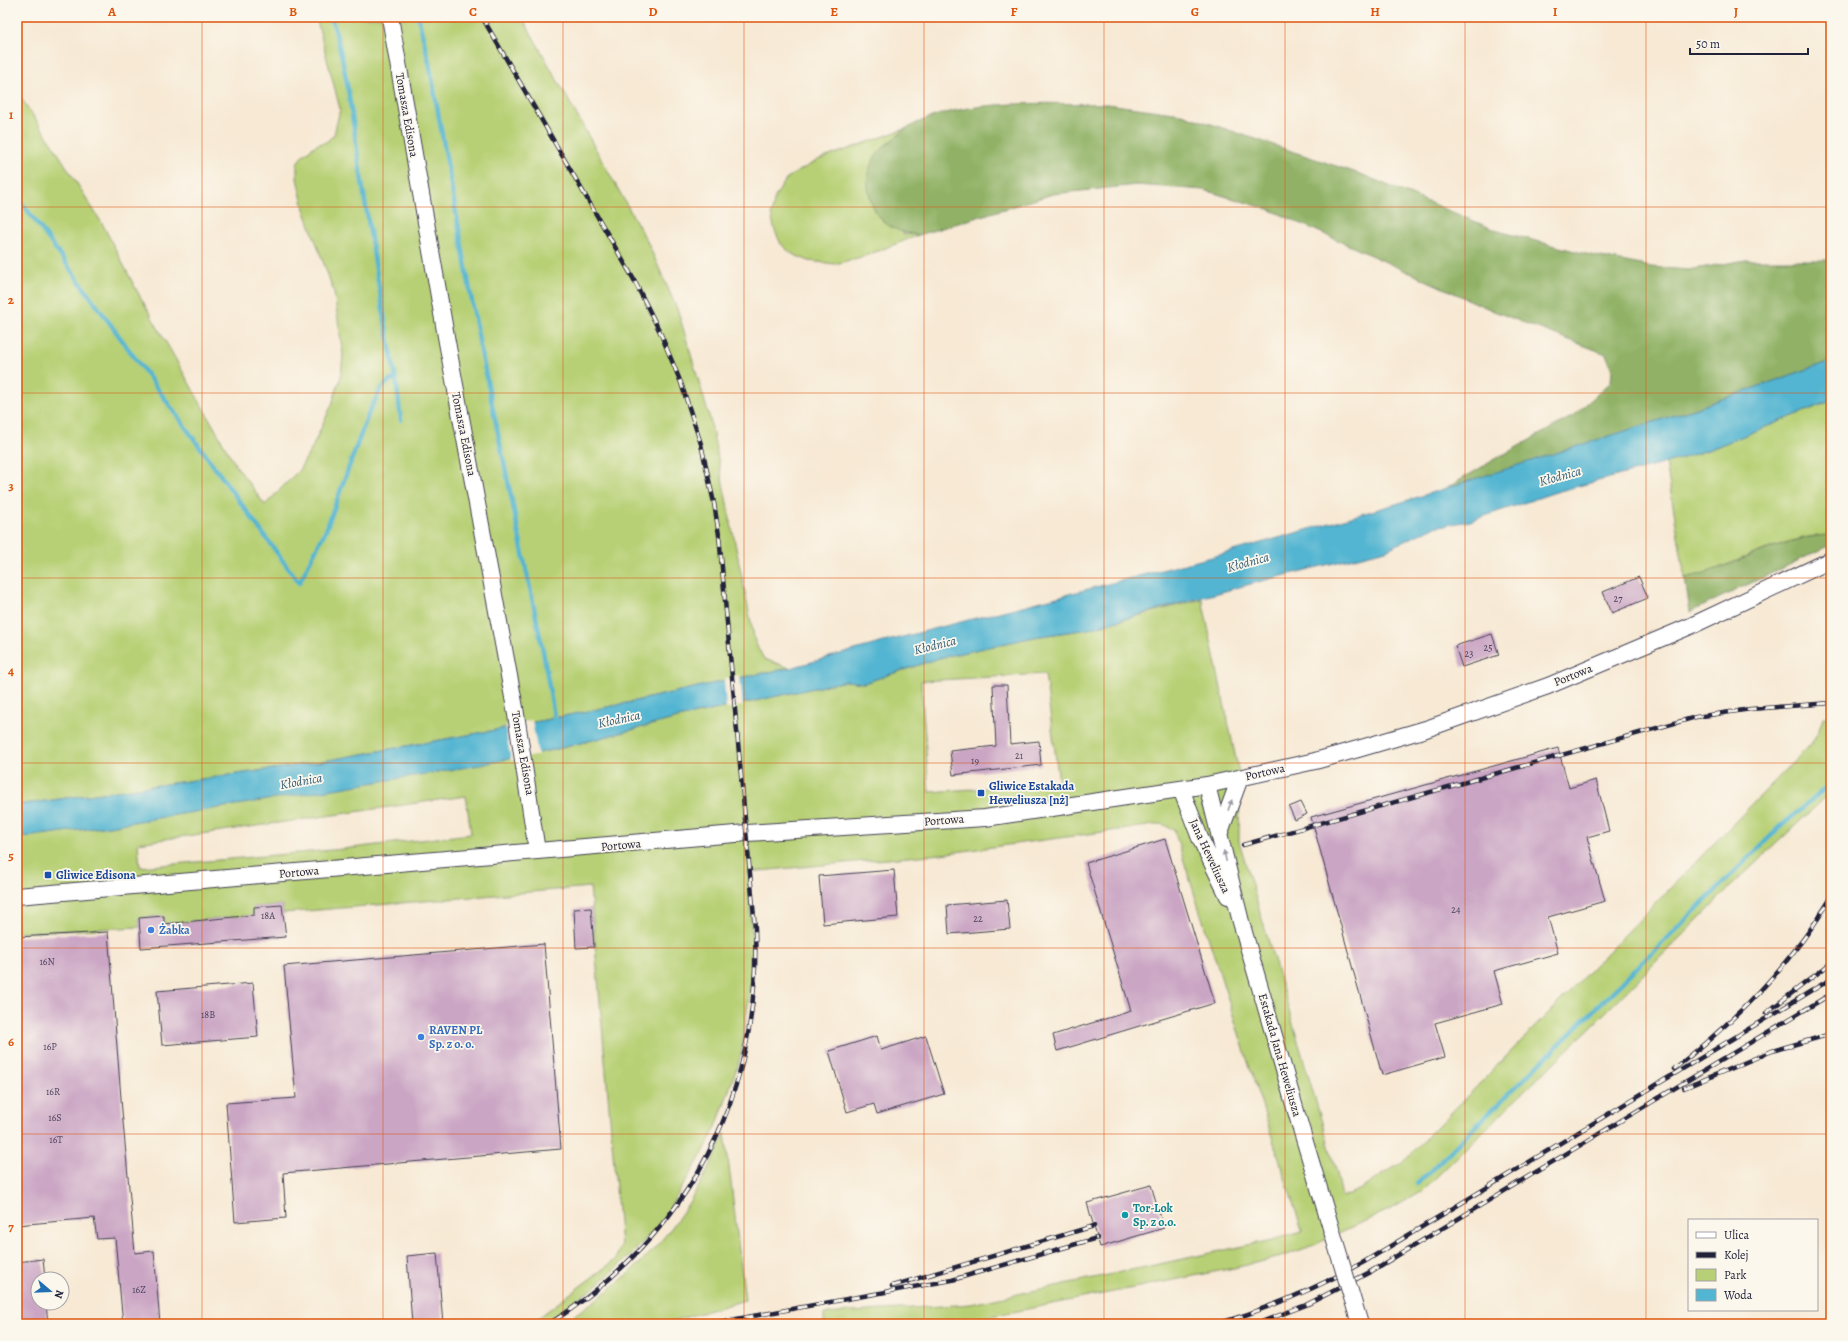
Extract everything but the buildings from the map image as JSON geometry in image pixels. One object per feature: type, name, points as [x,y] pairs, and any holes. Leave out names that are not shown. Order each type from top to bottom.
[{"type":"street","name":"Tomasza Edisona","points":[[390,17],[448,349],[515,708],[537,851]]},
{"type":"street","name":"Portowa","points":[[17,896],[747,833],[985,818],[1208,785],[1315,761],[1396,738],[1548,686],[1693,625],[1831,560]]},
{"type":"street","name":"Jana Heweliusza","points":[[1220,832],[1240,778]]},
{"type":"street","name":"Estakada Jana Heweliusza","points":[[1208,785],[1241,922],[1360,1324]]},
{"type":"street","name":"Jana Heweliusza","points":[[1181,789],[1200,838],[1241,922]]},
{"type":"green space","points":[[316,17],[522,17],[647,241],[678,311],[710,419],[755,642],[764,659],[790,668],[501,729],[301,765],[17,805],[17,92],[53,145],[103,225],[137,291],[235,464],[265,505],[299,470],[312,448],[332,404],[341,376],[343,355],[334,292],[304,209],[297,178],[297,163],[303,155],[316,145],[326,142],[334,135],[340,109]]},
{"type":"green space","points":[[1004,104],[1107,104],[1181,114],[1363,175],[1498,231],[1586,254],[1651,267],[1688,270],[1746,260],[1831,260],[1831,361],[1688,411],[1445,489],[1573,416],[1611,382],[1612,369],[1606,354],[1496,312],[1271,210],[1204,190],[1137,185],[1053,194],[919,235],[897,230],[891,227],[885,223],[875,211],[869,194],[868,185],[869,169],[872,162],[883,148],[906,129],[927,119],[976,107]]},
{"type":"green space","points":[[907,128],[883,147],[903,234],[919,235],[865,256],[835,264],[809,261],[792,254],[781,244],[775,231],[771,215],[775,197],[787,178],[818,160]]},
{"type":"green space","points":[[1831,401],[1831,538],[1821,536],[1807,537],[1770,548],[1706,573],[1685,578],[1666,463],[1708,450]]},
{"type":"green space","points":[[1827,535],[1831,538],[1831,545],[1690,612],[1685,578],[1703,573],[1773,547],[1809,537]]},
{"type":"green space","points":[[1202,599],[1240,778],[1239,841],[1337,1173],[1342,1197],[1361,1189],[1405,1160],[1811,744],[1819,730],[1823,717],[1831,716],[1831,792],[1725,892],[1600,1018],[1422,1191],[1395,1207],[1314,1245],[1281,1257],[1234,1268],[952,1324],[824,1324],[824,1314],[971,1304],[1272,1240],[1302,1231],[1174,830],[1162,824],[941,854],[748,872],[752,938],[752,974],[741,1054],[716,1127],[704,1151],[661,1222],[632,1254],[594,1288],[542,1324],[526,1324],[534,1321],[615,1260],[621,1246],[590,887],[283,913],[282,905],[254,907],[254,915],[164,924],[163,916],[139,918],[140,927],[17,933],[17,838],[109,826],[558,749],[678,718],[846,681],[864,683],[943,657],[1034,637],[1088,629]],"holes":[[[1045,674],[1059,783],[929,792],[921,681]],[[466,796],[471,834],[343,849],[140,867],[138,843]]]},
{"type":"green space","points":[[725,1133],[745,1300],[663,1324],[561,1324],[620,1281],[662,1240],[693,1196],[719,1148]]},
{"type":"water","name":"Kłodnica","points":[[1831,361],[1831,401],[1708,450],[1666,463],[1556,492],[1470,521],[1434,527],[1386,550],[1254,583],[1088,629],[1034,637],[943,657],[864,683],[846,681],[678,718],[558,749],[474,766],[109,826],[17,838],[17,805],[301,765],[501,729],[790,668],[891,640],[1212,557],[1396,504],[1688,411]]},
{"type":"pier","points":[[740,675],[743,706],[726,709],[724,679]]},
{"type":"pier","points":[[532,720],[538,755],[511,761],[505,726]]},
{"type":"waterway","points":[[331,17],[337,36],[345,73],[377,275],[396,379]]},
{"type":"waterway","points":[[418,17],[429,62],[480,346],[543,651],[555,722]]},
{"type":"waterway","points":[[17,196],[299,583],[326,530],[369,412],[381,389],[390,380],[396,379],[401,420]]},
{"type":"waterway","points":[[1417,1184],[1779,828],[1831,783]]},
{"type":"railway","points":[[482,17],[633,278],[660,332],[681,383],[701,444],[714,503],[719,535],[755,928],[754,990],[745,1048],[730,1103],[708,1155],[678,1203],[642,1247],[599,1288],[549,1324]]},
{"type":"railway","points":[[1243,845],[1696,717],[1751,709],[1831,703]]},
{"type":"railway","points":[[1674,1069],[1719,1031],[1760,991],[1798,947],[1831,898]]},
{"type":"railway","points":[[1766,1013],[1831,963]]},
{"type":"railway","points":[[1217,1324],[1255,1312],[1292,1297],[1328,1281],[1364,1262],[1831,979]]},
{"type":"railway","points":[[1256,1324],[1306,1305],[1370,1272],[1831,994]]},
{"type":"railway","points":[[1684,1088],[1772,1051],[1831,1034]]},
{"type":"railway","points":[[892,1286],[1094,1226]]},
{"type":"railway","points":[[709,1324],[952,1280],[1097,1238]]},
{"type":"place","name":"Gliwice Estakada Heweliusza [nż]","points":[[981,793]]},
{"type":"place","name":"Gliwice Edisona","points":[[48,875]]},
{"type":"place","name":"Żabka","points":[[151,930]]},
{"type":"place","name":"RAVEN PL Sp. z o. o.","points":[[421,1037]]},
{"type":"place","name":"Tor-Lok Sp. z o.o.","points":[[1125,1215]]}]
